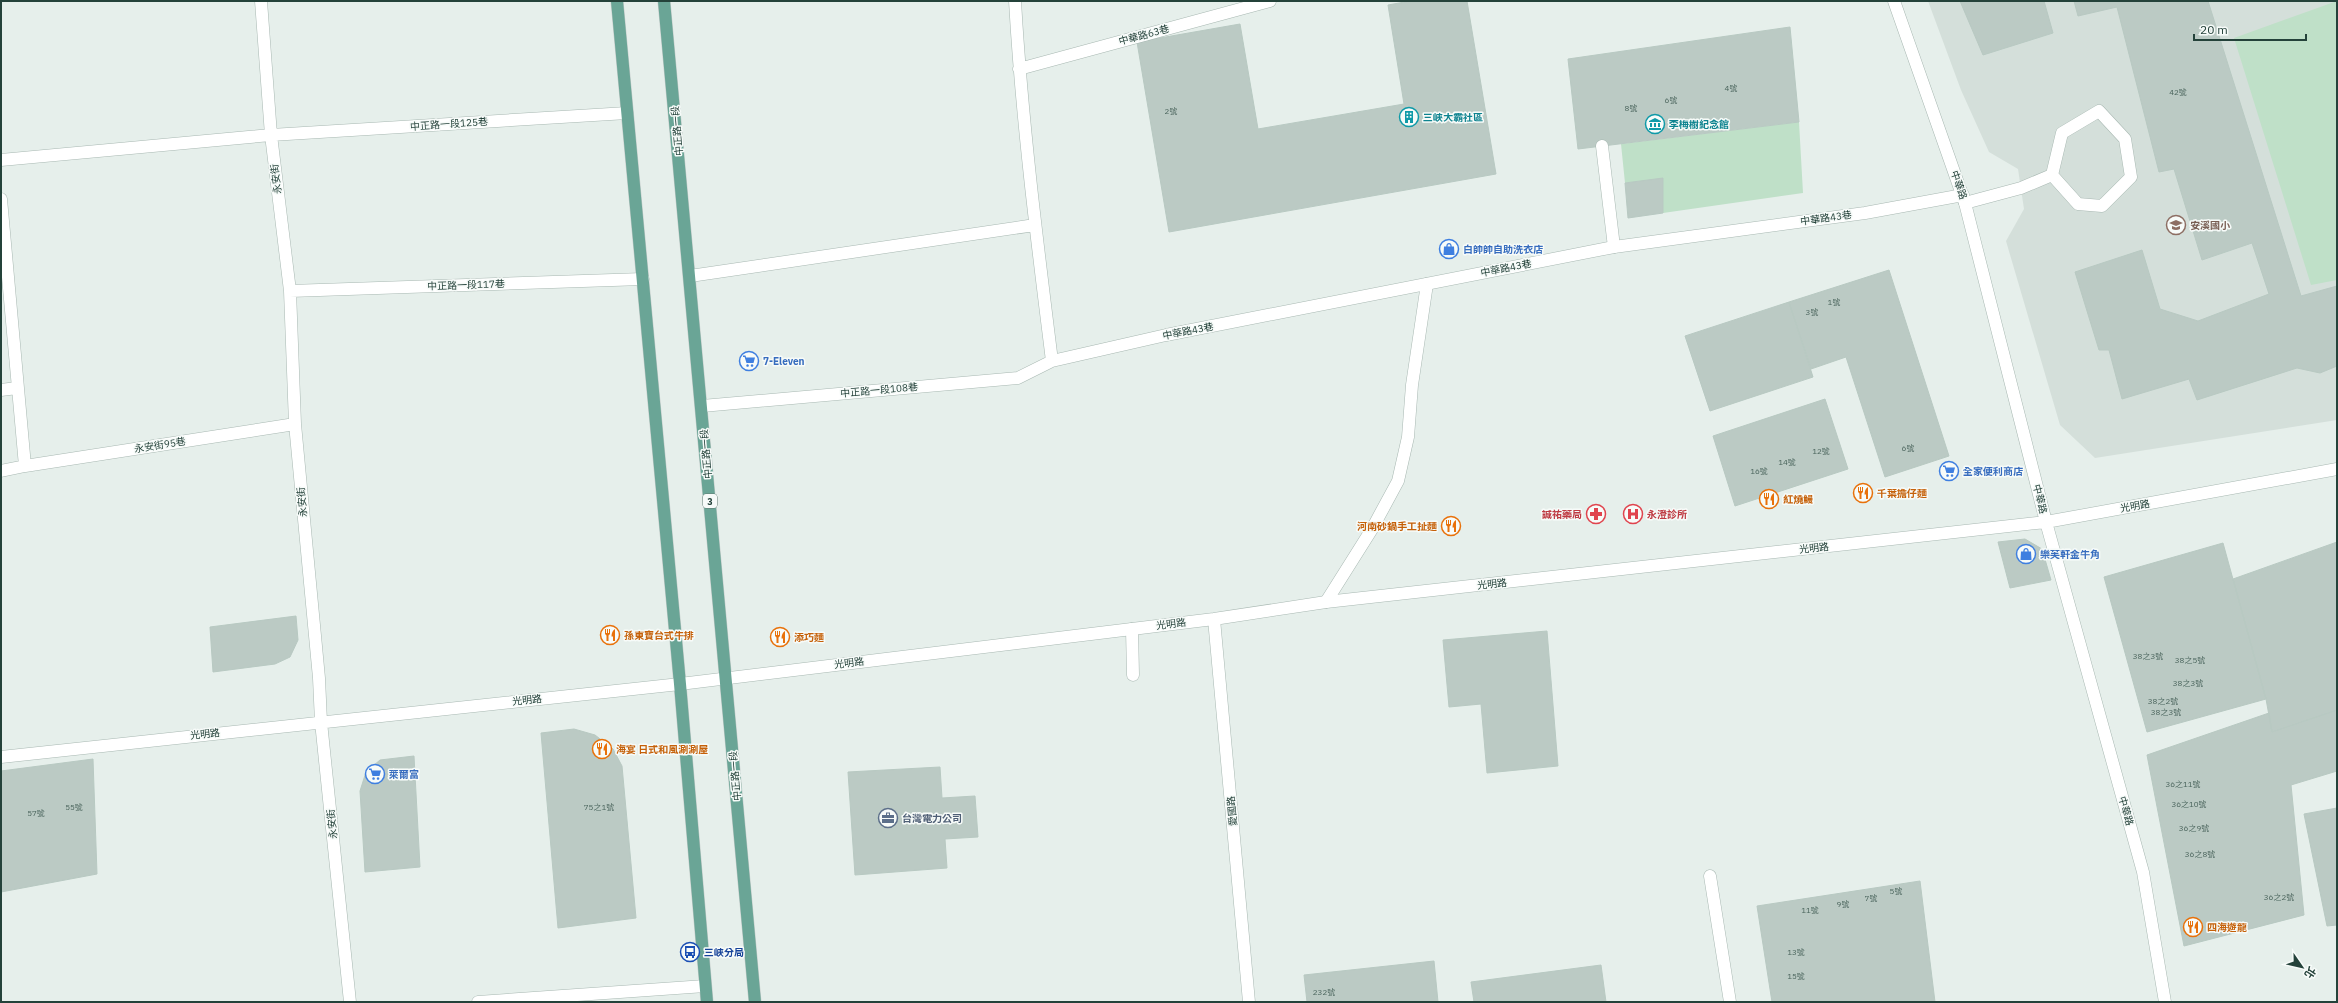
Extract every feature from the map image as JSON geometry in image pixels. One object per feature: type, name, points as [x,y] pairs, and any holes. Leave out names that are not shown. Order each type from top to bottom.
[{"type":"main road","points":[[617,1],[680,684],[707,1002]]},
{"type":"main road","name":"中正路一段","points":[[664,1],[755,1002]]},
{"type":"street","name":"永安街","points":[[261,1],[271,135],[290,291],[295,424],[319,678],[321,722],[350,1002]]},
{"type":"street","points":[[1015,1],[1019,69],[1035,225],[1052,361]]},
{"type":"street","name":"中華路63巷","points":[[1019,69],[1270,1]]},
{"type":"street","name":"中華路","points":[[1894,1],[1964,199],[2046,522],[2143,872],[2165,1002]]},
{"type":"street","points":[[2099,111],[2125,139],[2131,177],[2102,206],[2078,204],[2052,175],[2062,133],[2099,111]]},
{"type":"street","name":"中正路一段125巷","points":[[1,160],[271,135],[627,113]]},
{"type":"street","points":[[1602,146],[1614,247]]},
{"type":"street","name":"中華路43巷","points":[[1052,361],[1166,335],[1614,247],[1964,199],[2021,188],[2052,175]]},
{"type":"street","points":[[1,199],[25,466]]},
{"type":"street","points":[[690,276],[1035,225]]},
{"type":"street","name":"中正路一段117巷","points":[[290,291],[643,279]]},
{"type":"street","points":[[1326,602],[1372,529],[1398,481],[1408,437],[1412,385],[1428,284]]},
{"type":"street","name":"中正路一段108巷","points":[[702,406],[1018,378],[1052,361]]},
{"type":"street","points":[[1,390],[17,388]]},
{"type":"street","name":"永安街95巷","points":[[1,471],[295,424]]},
{"type":"street","name":"光明路","points":[[1,756],[680,684],[1214,619],[1326,602],[2046,522],[2337,470]]},
{"type":"street","name":"愛國路","points":[[1214,619],[1249,1002]]},
{"type":"street","points":[[1132,629],[1133,675]]},
{"type":"street","points":[[1710,876],[1730,1002]]},
{"type":"street","points":[[478,1002],[705,986]]},
{"type":"shaded area","name":"安溪國小","points":[[1928,1],[2337,1],[2337,420],[2095,458],[2060,425],[2006,241],[2024,209],[2018,169],[1989,152],[1961,90]]},
{"type":"green space","points":[[2337,1],[2337,280],[2311,285],[2234,38]]},
{"type":"green space","points":[[1799,122],[1803,193],[1663,213],[1663,179],[1625,183],[1621,144]]},
{"type":"building","name":"三峽大霸社區","points":[[1410,1],[1467,1],[1496,174],[1169,232],[1137,42],[1240,24],[1258,129],[1404,104],[1388,5]]},
{"type":"building","points":[[1960,1],[2044,1],[2053,33],[1983,55]]},
{"type":"building","points":[[2074,1],[2208,1],[2301,296],[2337,286],[2337,366],[2320,373],[2297,368],[2197,400],[2189,379],[2122,399],[2109,350],[2099,350],[2075,272],[2142,250],[2160,309],[2198,321],[2269,294],[2252,243],[2202,260],[2174,169],[2159,172],[2117,7],[2078,16]]},
{"type":"building","points":[[1790,27],[1799,122],[1578,149],[1568,59]]},
{"type":"building","points":[[1663,178],[1663,213],[1628,218],[1625,183]]},
{"type":"building","points":[[1889,270],[1949,456],[1885,477],[1846,357],[1811,369],[1789,302]]},
{"type":"building","points":[[1789,302],[1813,377],[1710,411],[1685,336]]},
{"type":"building","points":[[1825,399],[1848,469],[1735,506],[1713,436]]},
{"type":"building","points":[[2025,539],[2042,549],[2051,580],[2010,588],[1998,542]]},
{"type":"building","points":[[2337,542],[2337,710],[2272,732],[2266,699],[2233,579]]},
{"type":"building","points":[[2223,543],[2266,699],[2147,732],[2104,577]]},
{"type":"building","points":[[296,616],[298,640],[290,657],[275,664],[213,672],[210,627]]},
{"type":"building","points":[[1547,631],[1558,766],[1487,773],[1481,704],[1449,707],[1443,640]]},
{"type":"building","points":[[2337,710],[2337,771],[2291,785],[2304,915],[2184,946],[2147,755],[2269,713],[2272,732]]},
{"type":"building","points":[[574,729],[595,735],[613,749],[622,766],[636,918],[558,928],[541,733]]},
{"type":"building","points":[[414,756],[420,867],[365,872],[360,791],[366,772],[380,760]]},
{"type":"building","points":[[93,759],[97,874],[1,892],[1,771]]},
{"type":"building","points":[[940,767],[942,798],[975,796],[978,837],[945,839],[947,868],[855,875],[848,772]]},
{"type":"building","points":[[2337,808],[2337,925],[2327,926],[2304,814]]},
{"type":"building","points":[[1920,881],[1935,1002],[1772,1002],[1757,906]]},
{"type":"building","points":[[1434,961],[1438,1002],[1307,1002],[1304,975]]},
{"type":"building","points":[[1601,965],[1606,1002],[1474,1002],[1471,982]]},
{"type":"place","name":"三峽大霸社區","points":[[1409,117]]},
{"type":"place","name":"李梅樹紀念館","points":[[1655,124]]},
{"type":"place","name":"安溪國小","points":[[2176,225]]},
{"type":"place","name":"白帥帥自助洗衣店","points":[[1449,249]]},
{"type":"place","name":"7-Eleven","points":[[749,361]]},
{"type":"place","name":"全家便利商店","points":[[1949,471]]},
{"type":"place","name":"千葉擔仔麵","points":[[1863,493]]},
{"type":"place","name":"紅燒鰻","points":[[1769,499]]},
{"type":"place","name":"誠祐藥局","points":[[1596,514]]},
{"type":"place","name":"永澄診所","points":[[1633,514]]},
{"type":"place","name":"河南砂鍋手工扯麵","points":[[1451,526]]},
{"type":"place","name":"樂芙軒金牛角","points":[[2026,554]]},
{"type":"place","name":"孫東寶台式牛排","points":[[610,635]]},
{"type":"place","name":"添巧麵","points":[[780,637]]},
{"type":"place","name":"海宴 日式和風涮涮屋","points":[[602,749]]},
{"type":"place","name":"萊爾富","points":[[375,774]]},
{"type":"place","name":"台灣電力公司","points":[[888,818]]},
{"type":"place","name":"四海遊龍","points":[[2193,927]]},
{"type":"place","name":"三峽分局","points":[[690,952]]}]
